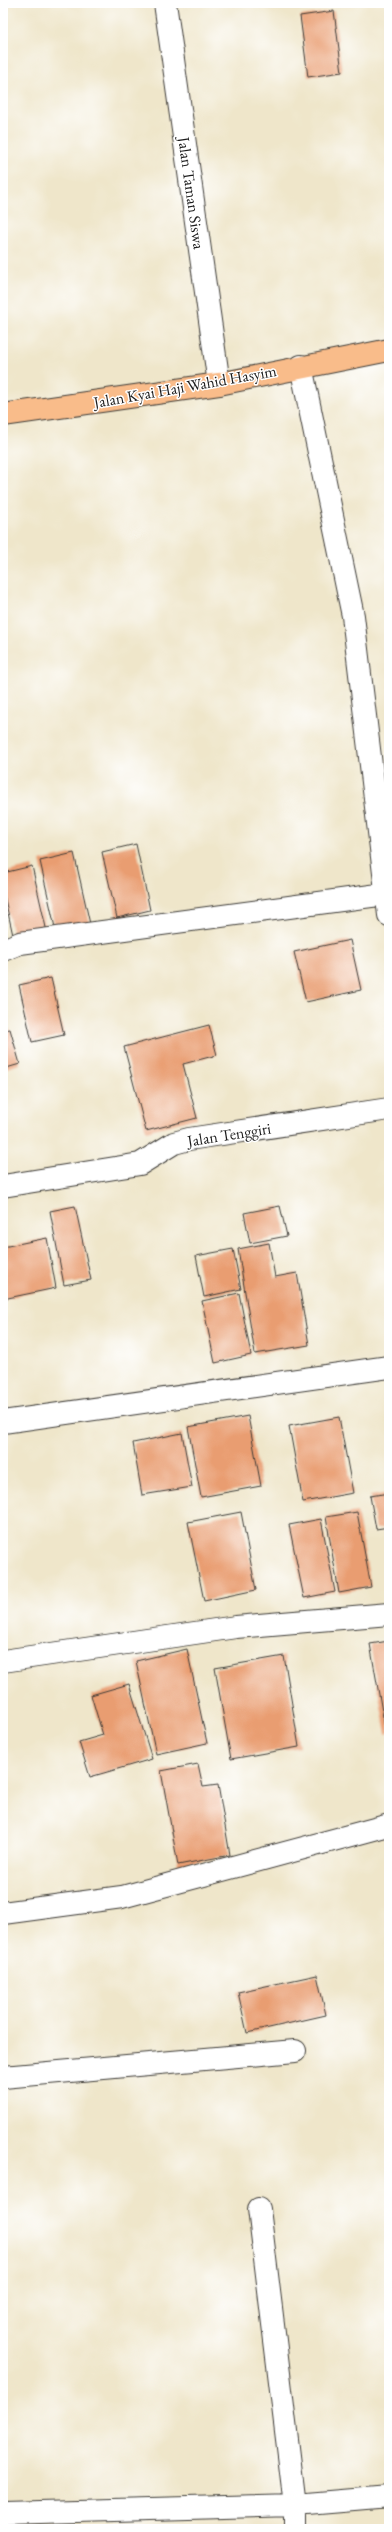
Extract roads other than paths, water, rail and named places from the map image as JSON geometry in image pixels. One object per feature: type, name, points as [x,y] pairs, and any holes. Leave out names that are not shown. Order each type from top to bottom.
[{"type":"main road","name":"Jalan Kyai Haji Wahid Hasyim","points":[[3,415],[218,384],[301,366],[389,350]]},
{"type":"street","name":"Jalan Taman Siswa","points":[[165,3],[218,384]]},
{"type":"street","points":[[301,366],[353,616],[389,915]]},
{"type":"street","points":[[3,950],[20,943],[386,894]]},
{"type":"street","name":"Jalan Tenggiri","points":[[3,1186],[140,1164],[174,1143],[189,1139],[389,1109]]},
{"type":"street","points":[[3,1422],[389,1367]]},
{"type":"street","points":[[3,1661],[236,1627],[389,1614]]},
{"type":"street","points":[[3,1913],[122,1897],[389,1825]]},
{"type":"street","points":[[3,2077],[295,2051]]},
{"type":"street","points":[[259,2209],[295,2505],[295,2529]]},
{"type":"street","points":[[3,2513],[295,2505],[389,2498]]}]
